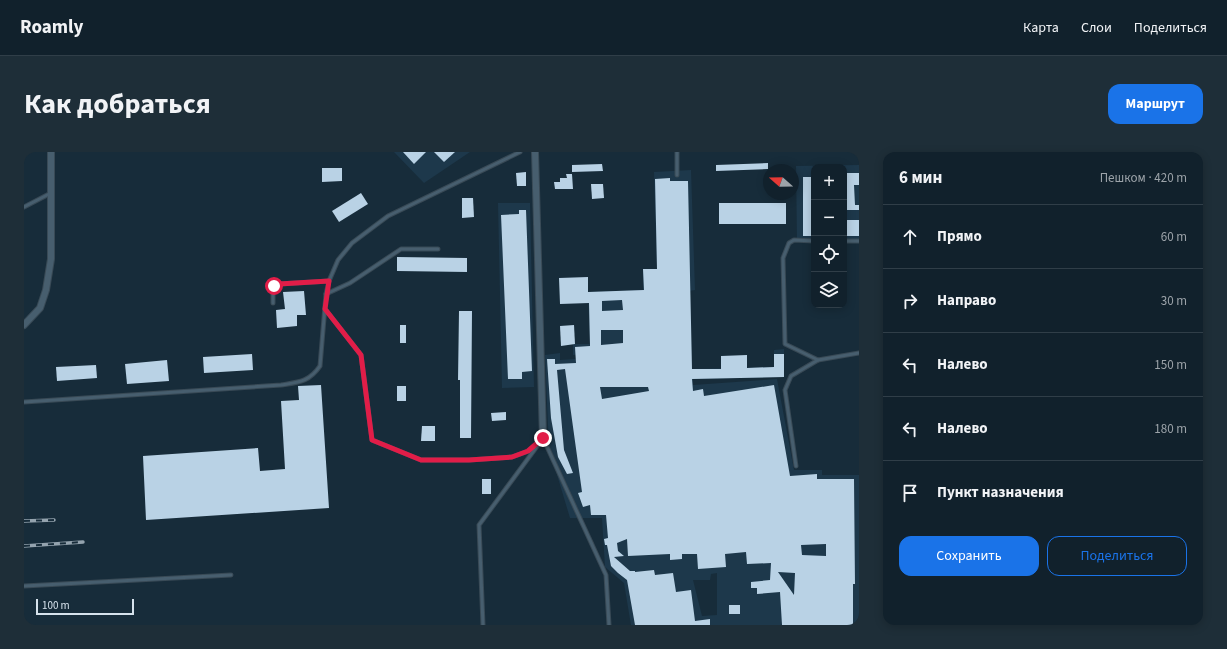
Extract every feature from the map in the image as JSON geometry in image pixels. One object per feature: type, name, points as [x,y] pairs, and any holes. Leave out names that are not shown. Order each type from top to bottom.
[{"type":"street","points":[[24,325],[40,308],[46,290],[51,259],[51,152]]},
{"type":"street","points":[[536,152],[543,438]]},
{"type":"lane","points":[[24,402],[281,385],[300,382],[314,374],[320,366],[326,294],[329,281],[338,260],[352,243],[388,216],[520,152]]},
{"type":"lane","points":[[677,152],[677,175]]},
{"type":"lane","points":[[24,207],[51,193]]},
{"type":"lane","points":[[811,240],[794,240],[789,243],[783,258],[785,344],[818,360]]},
{"type":"lane","points":[[847,241],[859,241]]},
{"type":"lane","points":[[326,294],[350,283],[401,249],[438,249]]},
{"type":"lane","points":[[273,303],[274,286],[279,284],[329,281]]},
{"type":"lane","points":[[325,309],[361,355],[372,440],[421,460],[469,460],[512,457],[528,451],[543,438]]},
{"type":"lane","points":[[796,466],[785,390],[791,376],[818,360],[859,353]]},
{"type":"lane","points":[[483,625],[479,525],[543,438]]},
{"type":"lane","points":[[543,438],[606,575],[609,625]]},
{"type":"lane","points":[[24,586],[231,575]]},
{"type":"shaded area","points":[[394,152],[470,152],[424,183]]},
{"type":"shaded area","points":[[847,165],[859,165],[859,243],[847,243]]},
{"type":"shaded area","points":[[799,166],[811,166],[811,242],[797,242],[796,200],[799,200]]},
{"type":"shaded area","points":[[691,170],[695,290],[689,291],[692,369],[774,367],[774,350],[784,349],[784,377],[693,379],[693,385],[777,379],[794,470],[822,470],[822,475],[859,475],[859,625],[631,625],[624,583],[605,567],[602,518],[570,518],[549,448],[545,355],[560,353],[560,360],[602,357],[605,353],[573,355],[573,344],[590,344],[588,292],[643,290],[643,269],[657,269],[654,172]],"holes":[[[717,573],[717,615],[702,616],[693,580],[710,580],[711,574]]]},
{"type":"shaded area","points":[[498,203],[530,203],[534,387],[502,388]]},
{"type":"building","points":[[403,152],[426,152],[414,164]]},
{"type":"building","points":[[434,152],[455,152],[444,162]]},
{"type":"building","points":[[768,163],[763,164],[763,169],[716,171],[716,165]]},
{"type":"building","points":[[602,164],[603,171],[572,172],[572,165]]},
{"type":"building","points":[[322,168],[342,168],[342,181],[322,182]]},
{"type":"building","points":[[526,172],[526,186],[517,186],[516,173]]},
{"type":"building","points":[[847,173],[859,173],[859,185],[854,185],[855,205],[859,205],[859,210],[847,210]]},
{"type":"building","points":[[566,174],[572,174],[573,189],[555,189],[554,182],[560,182],[560,178],[567,178]]},
{"type":"building","points":[[803,177],[811,177],[811,236],[803,236]]},
{"type":"building","points":[[670,178],[670,181],[688,181],[692,369],[721,369],[721,356],[747,355],[747,368],[774,367],[774,354],[784,354],[784,377],[692,379],[693,391],[703,389],[704,396],[774,385],[790,476],[817,474],[817,479],[854,479],[855,584],[853,584],[853,625],[782,625],[780,592],[757,594],[757,588],[751,588],[751,582],[770,580],[771,563],[747,564],[746,552],[725,554],[726,567],[698,569],[697,554],[682,554],[682,559],[670,560],[670,554],[628,556],[627,539],[617,543],[618,551],[624,556],[614,557],[630,571],[635,572],[654,570],[655,575],[673,573],[676,592],[691,590],[695,621],[710,619],[710,625],[635,625],[627,580],[611,566],[607,545],[605,545],[604,539],[608,538],[606,515],[591,515],[590,505],[583,507],[578,493],[582,492],[565,369],[557,370],[564,450],[573,473],[567,474],[558,457],[551,418],[547,359],[555,359],[555,364],[576,363],[575,347],[590,346],[589,303],[560,304],[559,278],[588,277],[588,292],[644,290],[643,269],[657,269],[655,179]],"holes":[[[622,300],[623,310],[602,311],[602,301]],[[601,330],[623,330],[623,343],[601,345]],[[600,387],[648,387],[649,391],[602,399]],[[826,544],[826,556],[802,555],[801,545]],[[778,572],[795,573],[794,595]]]},
{"type":"building","points":[[591,184],[603,184],[604,198],[592,199]]},
{"type":"building","points":[[361,193],[368,204],[339,222],[332,211]]},
{"type":"building","points":[[462,198],[473,198],[474,217],[462,218]]},
{"type":"building","points":[[719,203],[786,203],[786,224],[719,224]]},
{"type":"building","points":[[519,210],[526,210],[532,371],[522,372],[522,379],[508,379],[501,215],[519,214]]},
{"type":"building","points":[[847,220],[859,220],[859,236],[847,236]]},
{"type":"building","points":[[397,257],[467,258],[467,272],[397,271]]},
{"type":"building","points":[[304,291],[306,315],[297,315],[297,326],[277,328],[276,310],[285,309],[283,292]]},
{"type":"building","points":[[459,311],[472,311],[471,438],[460,438],[460,380],[458,380]]},
{"type":"building","points":[[400,325],[406,325],[406,343],[400,343]]},
{"type":"building","points":[[574,325],[575,344],[561,346],[560,326]]},
{"type":"building","points":[[252,354],[253,370],[204,373],[203,357]]},
{"type":"building","points":[[167,360],[169,381],[127,384],[125,364]]},
{"type":"building","points":[[96,365],[97,378],[57,381],[56,367]]},
{"type":"building","points":[[321,385],[329,508],[146,520],[143,456],[258,448],[260,471],[285,469],[281,401],[299,400],[298,386]]},
{"type":"building","points":[[397,386],[406,386],[406,401],[397,401]]},
{"type":"building","points":[[506,412],[506,420],[492,421],[491,413]]},
{"type":"building","points":[[422,426],[435,426],[435,441],[421,441]]},
{"type":"building","points":[[482,479],[491,479],[491,494],[482,494]]},
{"type":"building","points":[[729,605],[740,605],[740,614],[729,614]]},
{"type":"railway","points":[[24,521],[54,520]]},
{"type":"railway","points":[[24,546],[83,542]]},
{"type":"route","points":[[274,286],[279,284],[329,281],[325,309],[361,355],[372,440],[421,460],[469,460],[512,457],[528,451],[543,438]]}]
